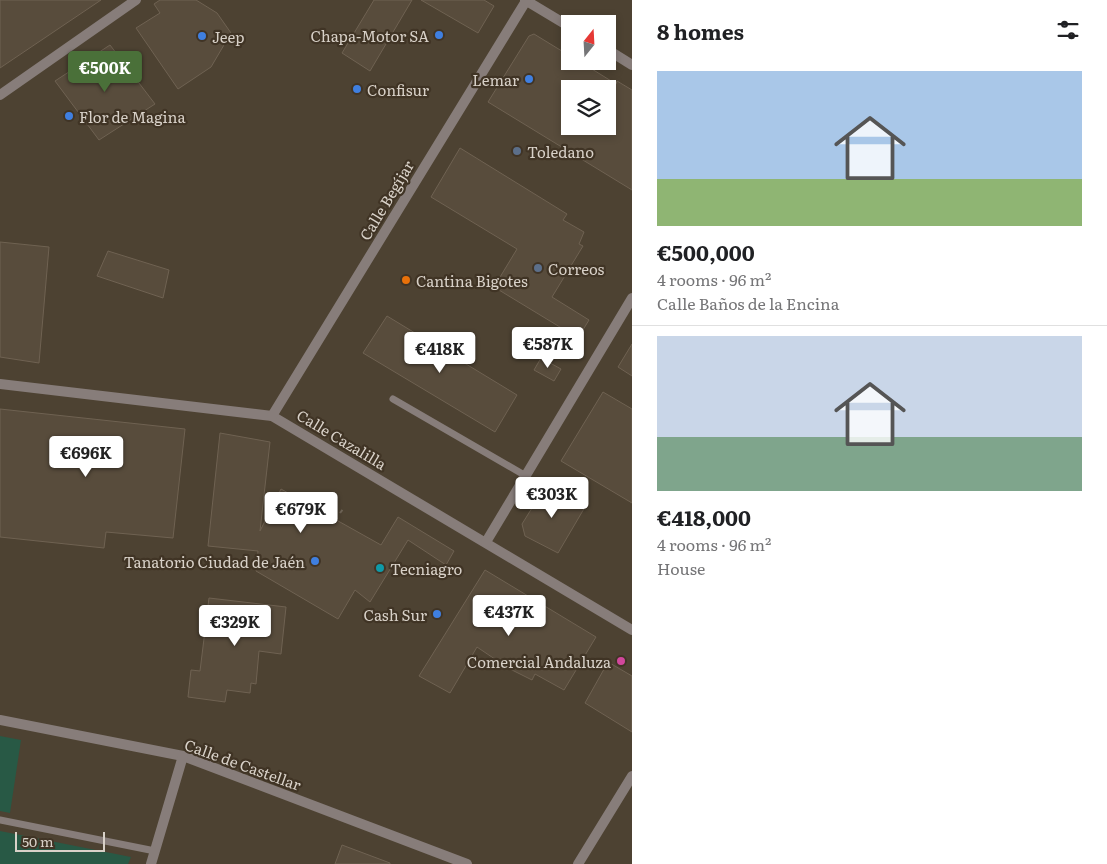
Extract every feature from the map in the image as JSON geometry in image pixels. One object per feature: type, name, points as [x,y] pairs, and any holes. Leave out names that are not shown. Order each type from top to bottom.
[{"type":"street","points":[[0,95],[136,0]]},
{"type":"street","points":[[525,0],[561,22]]},
{"type":"street","name":"Calle Begíjar","points":[[272,416],[525,0]]},
{"type":"street","points":[[616,55],[632,65]]},
{"type":"street","points":[[486,542],[632,298]]},
{"type":"street","name":"Calle Cazalilla","points":[[0,384],[272,416],[632,630]]},
{"type":"street","name":"Calle de Castellar","points":[[0,720],[183,756],[467,864]]},
{"type":"street","points":[[151,864],[183,756]]},
{"type":"street","points":[[578,864],[632,776]]},
{"type":"lane","points":[[392,399],[526,476]]},
{"type":"lane","points":[[0,820],[155,851]]},
{"type":"path","points":[[340,514],[343,509]]},
{"type":"shaded area","points":[[0,0],[632,0],[632,864],[0,864]]},
{"type":"green space","points":[[0,736],[21,740],[10,813],[0,811]]},
{"type":"green space","points":[[0,831],[131,857],[128,864],[0,864]]},
{"type":"building","points":[[0,0],[101,0],[0,68]]},
{"type":"building","points":[[160,0],[196,0],[217,13],[231,33],[211,67],[178,89],[136,28],[160,13],[154,4]]},
{"type":"building","points":[[374,0],[412,0],[370,71],[342,53]]},
{"type":"building","points":[[421,0],[484,0],[494,6],[478,33]]},
{"type":"building","points":[[534,34],[561,50],[561,70],[593,70],[610,80],[561,80],[561,135],[616,135],[617,81],[632,90],[632,190],[488,102],[529,36]]},
{"type":"building","points":[[110,45],[155,104],[99,140],[55,81]]},
{"type":"building","points":[[460,148],[567,214],[563,220],[584,232],[579,244],[583,246],[552,297],[589,320],[578,338],[494,287],[517,249],[431,197]]},
{"type":"building","points":[[0,242],[49,247],[39,363],[0,357]]},
{"type":"building","points":[[108,251],[169,270],[163,298],[97,276]]},
{"type":"building","points":[[387,316],[517,395],[495,432],[363,353]]},
{"type":"building","points":[[632,344],[632,376],[618,367]]},
{"type":"building","points":[[541,358],[561,369],[554,381],[534,370]]},
{"type":"building","points":[[603,392],[632,409],[632,503],[561,461]]},
{"type":"building","points":[[0,409],[185,429],[173,538],[106,532],[104,548],[0,537]]},
{"type":"building","points":[[220,433],[270,442],[260,531],[281,489],[381,545],[398,517],[454,551],[446,565],[408,540],[370,602],[355,590],[338,619],[256,571],[258,551],[208,546]]},
{"type":"building","points":[[547,484],[585,507],[558,553],[525,536],[522,524]]},
{"type":"building","points":[[485,570],[596,637],[564,690],[535,674],[532,680],[508,668],[477,647],[450,693],[419,676]]},
{"type":"building","points":[[209,598],[286,607],[281,654],[259,651],[256,684],[251,683],[250,693],[227,690],[225,702],[188,697],[191,670],[200,671]]},
{"type":"building","points":[[608,662],[632,676],[632,732],[585,703]]},
{"type":"building","points":[[342,845],[390,863],[390,864],[335,864]]},
{"type":"place","name":"Chapa-Motor SA","points":[[439,35]]},
{"type":"place","name":"Jeep","points":[[202,36]]},
{"type":"place","name":"Lemar","points":[[529,79]]},
{"type":"place","name":"Confisur","points":[[357,89]]},
{"type":"place","name":"Flor de Magina","points":[[69,116]]},
{"type":"place","name":"Toledano","points":[[517,151]]},
{"type":"place","name":"Correos","points":[[538,268]]},
{"type":"place","name":"Cantina Bigotes","points":[[406,280]]},
{"type":"place","name":"Tanatorio Ciudad de Jaén","points":[[315,561]]},
{"type":"place","name":"Tecniagro","points":[[380,568]]},
{"type":"place","name":"Cash Sur","points":[[437,614]]},
{"type":"place","name":"Comercial Andaluza","points":[[621,661]]}]
